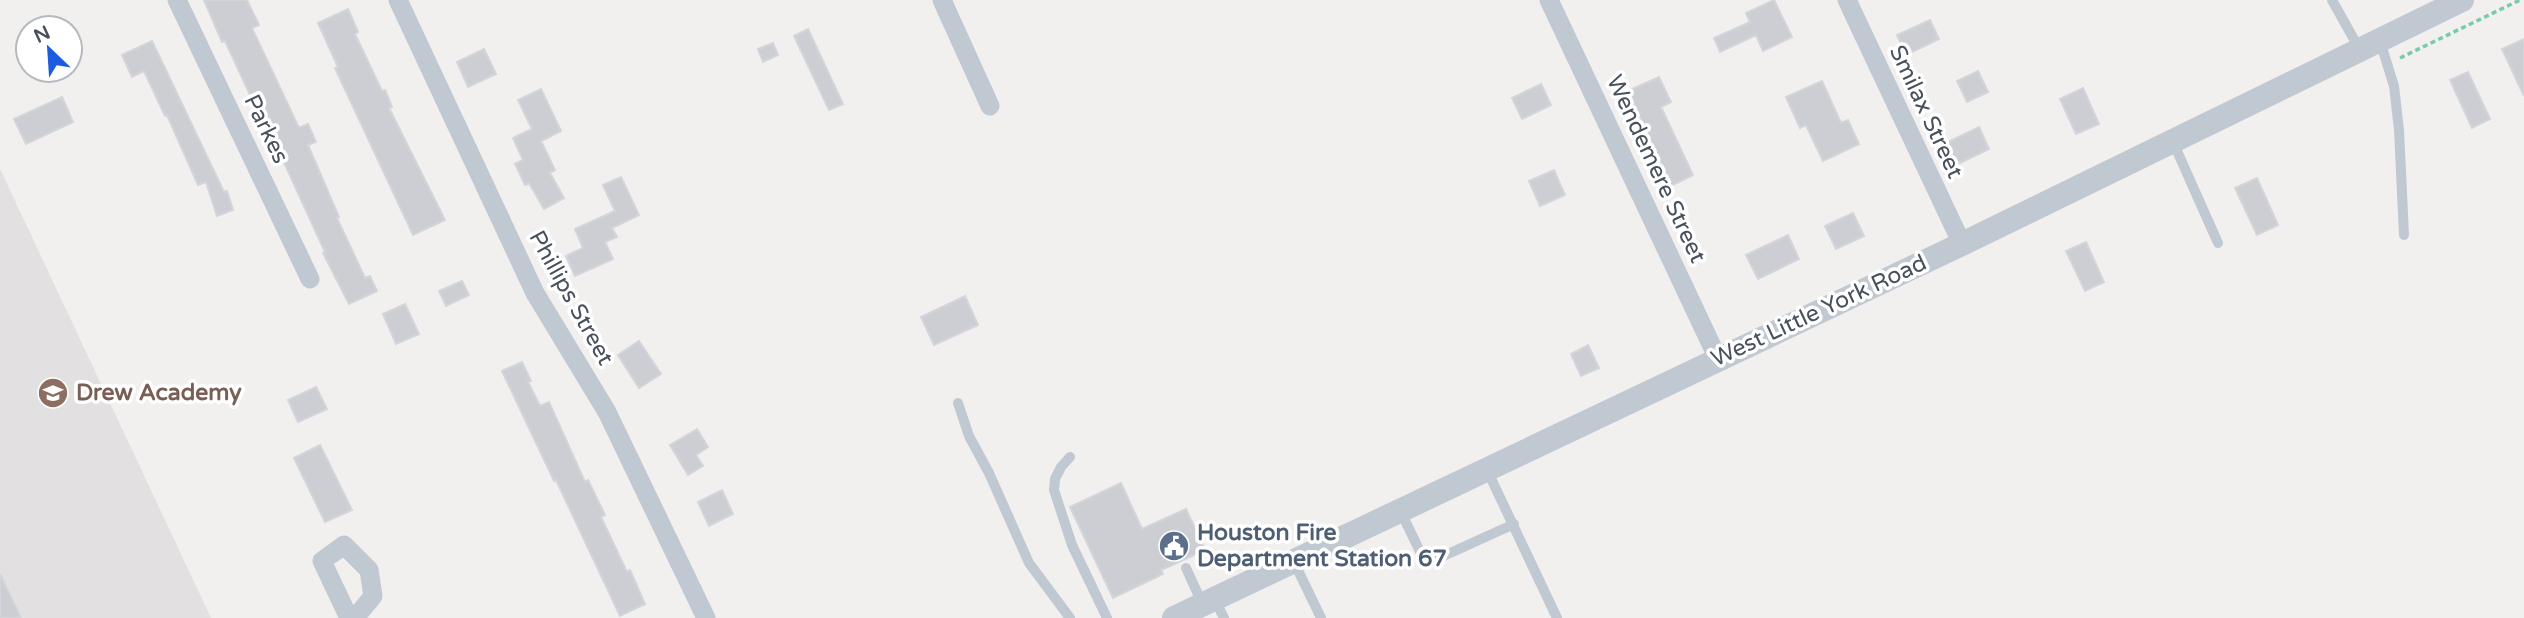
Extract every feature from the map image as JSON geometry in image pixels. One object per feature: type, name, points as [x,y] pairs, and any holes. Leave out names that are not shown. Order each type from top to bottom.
[{"type":"street","name":"Parkes","points":[[177,0],[310,279]]},
{"type":"street","name":"Phillips Street","points":[[398,0],[535,293],[607,412],[706,618]]},
{"type":"street","points":[[942,0],[990,106]]},
{"type":"street","name":"Wendemere Street","points":[[1549,0],[1718,359]]},
{"type":"street","name":"Smilax Street","points":[[1847,0],[1962,244]]},
{"type":"street","name":"West Little York Road","points":[[1174,618],[1214,607],[1293,561],[2173,142],[2375,52],[2462,0]]},
{"type":"street","points":[[349,618],[322,561],[344,545],[369,570],[373,596],[355,618]]},
{"type":"lane","points":[[2332,0],[2375,52],[2394,86],[2404,235]]},
{"type":"lane","points":[[2173,142],[2218,243]]},
{"type":"lane","points":[[958,403],[969,436],[989,472],[1028,562],[1070,618]]},
{"type":"lane","points":[[1070,457],[1061,467],[1055,480],[1054,491],[1072,545],[1107,618]]},
{"type":"lane","points":[[1486,469],[1557,618]]},
{"type":"lane","points":[[1400,510],[1426,564],[1514,524]]},
{"type":"lane","points":[[1293,561],[1321,618]]},
{"type":"lane","points":[[1186,568],[1214,607]]},
{"type":"path","points":[[2375,52],[2520,0]]},
{"type":"shaded area","name":"Drew Academy","points":[[0,169],[211,618],[0,618]]},
{"type":"building","points":[[204,0],[247,0],[259,25],[252,28],[299,128],[308,124],[316,142],[308,145],[339,217],[337,218],[365,278],[370,276],[377,291],[349,304],[323,253],[325,252],[282,158],[280,159],[225,41],[222,42]]},
{"type":"building","points":[[1774,0],[1792,37],[1763,51],[1756,35],[1720,52],[1714,38],[1750,22],[1746,13]]},
{"type":"building","points":[[348,9],[358,32],[355,34],[382,91],[385,90],[392,107],[389,108],[445,220],[413,235],[335,68],[338,67],[318,23]]},
{"type":"building","points":[[1930,20],[1939,39],[1906,55],[1897,35]]},
{"type":"building","points":[[808,29],[843,104],[829,110],[794,36]]},
{"type":"building","points":[[2524,39],[2524,96],[2502,49]]},
{"type":"building","points":[[152,41],[224,192],[227,191],[233,210],[217,216],[206,182],[198,185],[144,71],[132,77],[122,55]]},
{"type":"building","points":[[773,43],[778,55],[763,62],[758,49]]},
{"type":"building","points":[[484,49],[496,74],[468,87],[457,62]]},
{"type":"building","points":[[1978,71],[1988,92],[1967,102],[1957,81]]},
{"type":"building","points":[[2468,72],[2490,119],[2472,128],[2450,80]]},
{"type":"building","points":[[1659,77],[1671,102],[1661,107],[1693,175],[1671,186],[1628,91]]},
{"type":"building","points":[[1822,81],[1841,123],[1848,120],[1859,144],[1823,161],[1806,125],[1800,128],[1786,97]]},
{"type":"building","points":[[1541,84],[1551,105],[1522,119],[1512,98]]},
{"type":"building","points":[[2083,88],[2099,124],[2076,134],[2060,99]]},
{"type":"building","points":[[541,89],[561,131],[541,141],[555,170],[550,173],[564,198],[544,209],[529,183],[525,185],[515,164],[523,160],[513,138],[532,129],[518,100]]},
{"type":"building","points":[[62,97],[73,122],[26,144],[14,119]]},
{"type":"building","points":[[1979,127],[1989,149],[1956,165],[1946,143]]},
{"type":"building","points":[[1554,170],[1565,195],[1540,206],[1529,181]]},
{"type":"building","points":[[621,177],[639,215],[612,228],[617,237],[605,242],[613,259],[575,276],[566,256],[583,248],[575,229],[615,211],[603,185]]},
{"type":"building","points":[[2257,178],[2278,225],[2257,235],[2235,188]]},
{"type":"building","points":[[1853,213],[1864,236],[1836,249],[1825,226]]},
{"type":"building","points":[[1788,235],[1799,259],[1758,279],[1746,255]]},
{"type":"building","points":[[2086,242],[2104,282],[2085,291],[2066,251]]},
{"type":"building","points":[[462,281],[469,295],[446,306],[439,291]]},
{"type":"building","points":[[965,296],[978,325],[934,345],[921,317]]},
{"type":"building","points":[[405,304],[419,334],[396,344],[383,314]]},
{"type":"building","points":[[639,341],[661,374],[639,388],[618,355]]},
{"type":"building","points":[[1588,345],[1599,368],[1581,376],[1571,354]]},
{"type":"building","points":[[522,362],[540,406],[549,402],[585,482],[588,480],[605,515],[601,517],[627,572],[630,570],[645,604],[620,616],[502,371]]},
{"type":"building","points":[[316,387],[327,409],[298,422],[288,400]]},
{"type":"building","points":[[697,429],[708,447],[696,455],[703,466],[688,475],[670,445]]},
{"type":"building","points":[[320,445],[352,510],[325,522],[294,458]]},
{"type":"building","points":[[1121,483],[1142,529],[1186,509],[1205,550],[1161,570],[1163,574],[1113,598],[1070,507]]},
{"type":"building","points":[[722,490],[733,514],[709,526],[698,502]]},
{"type":"building","points":[[0,574],[21,618],[0,618]]},
{"type":"place","name":"Drew Academy","points":[[53,393]]},
{"type":"place","name":"Houston Fire Department Station 67","points":[[1174,546]]}]
